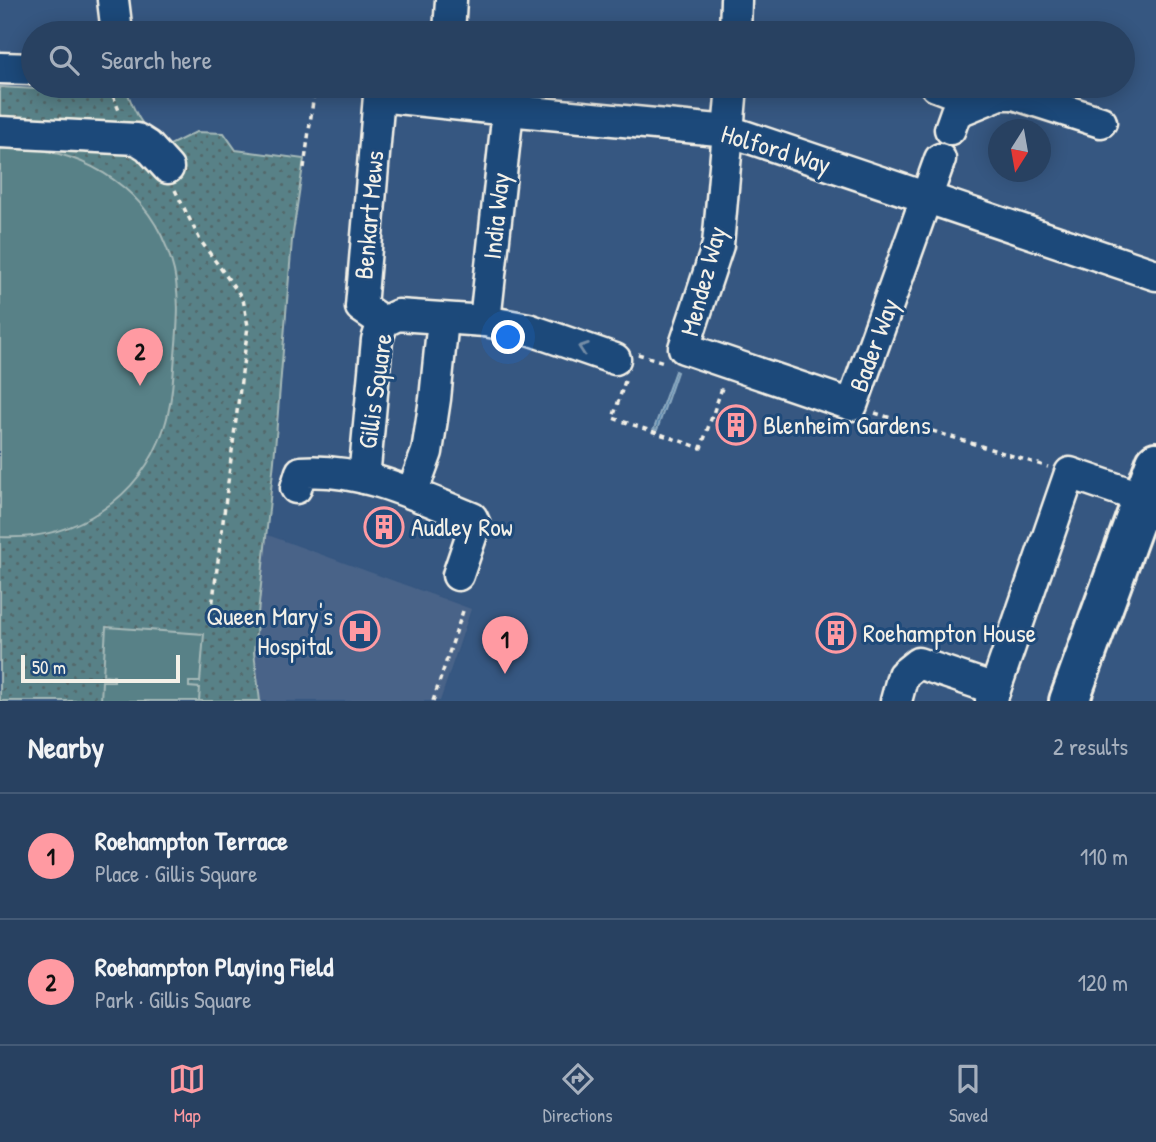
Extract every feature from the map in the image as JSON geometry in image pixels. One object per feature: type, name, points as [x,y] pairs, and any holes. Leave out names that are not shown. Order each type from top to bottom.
[{"type":"highway","points":[[1069,701],[1156,462]]},
{"type":"street","points":[[113,0],[116,21]]},
{"type":"street","points":[[450,21],[452,0]]},
{"type":"street","points":[[735,21],[736,0]]},
{"type":"street","points":[[0,68],[21,69]]},
{"type":"street","name":"Benkart Mews","points":[[379,98],[361,307],[383,322]]},
{"type":"street","name":"Holford Way","points":[[457,98],[508,110],[729,131],[1156,275]]},
{"type":"street","name":"Mendez Way","points":[[684,348],[718,245],[731,98]]},
{"type":"street","points":[[968,98],[978,102]]},
{"type":"street","points":[[950,129],[956,112],[989,98]]},
{"type":"street","points":[[1037,98],[1101,122]]},
{"type":"street","name":"India Way","points":[[485,321],[508,110]]},
{"type":"street","points":[[0,132],[137,139],[148,146],[167,168]]},
{"type":"street","name":"Bader Way","points":[[684,348],[852,405],[940,159]]},
{"type":"street","name":"Gillis Square","points":[[364,478],[377,340],[383,322],[398,315],[485,321],[528,329],[620,369]]},
{"type":"street","points":[[412,493],[427,452],[443,319]]},
{"type":"street","name":"Gillis Square","points":[[296,488],[301,472],[316,471],[364,478],[412,493],[471,518],[475,524],[458,575]]},
{"type":"street","points":[[896,701],[903,674],[918,663],[993,695],[1070,473],[1143,498]]},
{"type":"path","points":[[304,168],[314,98]]},
{"type":"path","points":[[167,168],[200,240],[243,299],[248,326],[210,623]]},
{"type":"path","points":[[620,369],[613,418],[701,448],[724,383]]},
{"type":"path","points":[[852,405],[1070,473]]},
{"type":"path","points":[[433,701],[463,611]]},
{"type":"shaded area","name":"Queen Mary's Hospital","points":[[265,534],[471,609],[440,701],[260,701],[254,652]]},
{"type":"green space","points":[[0,87],[21,88],[21,98],[130,98],[143,124],[154,137],[168,146],[196,132],[224,133],[236,150],[304,159],[292,240],[274,461],[254,652],[260,701],[0,701]]},
{"type":"green space","points":[[19,147],[69,157],[92,167],[132,195],[161,235],[171,260],[176,283],[178,319],[167,419],[153,454],[139,476],[101,511],[78,523],[53,532],[0,537],[0,149]]},
{"type":"green space","points":[[106,627],[204,634],[200,682],[189,682],[189,687],[200,688],[199,701],[101,701],[102,681],[114,681],[114,676],[103,675]]},
{"type":"water","points":[[675,371],[677,372],[657,430],[654,429]]},
{"type":"place","name":"Roehampton Playing Field","points":[[140,386]]},
{"type":"place","name":"Blenheim Gardens","points":[[736,425]]},
{"type":"place","name":"Audley Row","points":[[384,527]]},
{"type":"place","name":"Queen Mary's Hospital","points":[[360,631]]},
{"type":"place","name":"Roehampton House","points":[[836,633]]},
{"type":"place","name":"Roehampton Terrace","points":[[505,674]]}]
